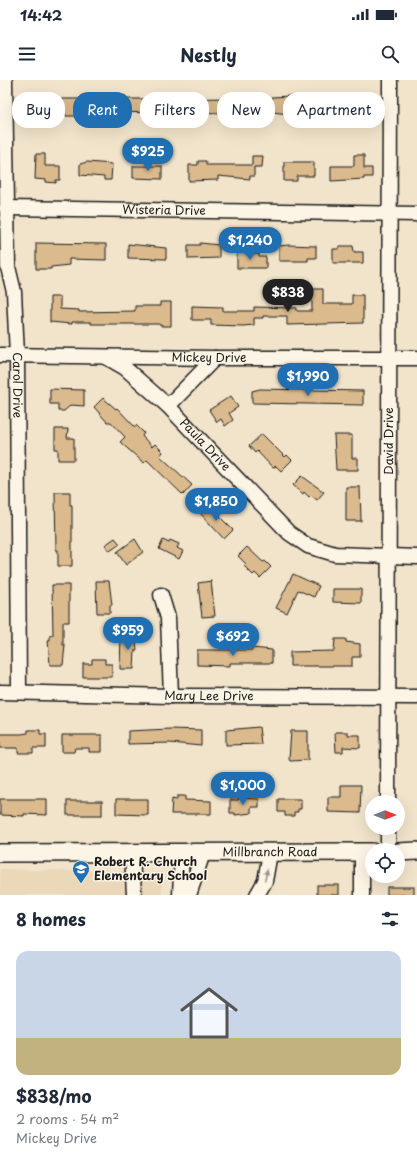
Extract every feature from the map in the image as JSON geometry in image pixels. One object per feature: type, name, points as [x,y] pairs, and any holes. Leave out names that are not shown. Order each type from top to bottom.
[{"type":"main road","points":[[405,852],[417,851]]},
{"type":"main road","name":"Millbranch Road","points":[[0,853],[365,853]]},
{"type":"street","name":"Carol Drive","points":[[5,80],[8,268],[14,292],[17,355],[19,692]]},
{"type":"street","name":"David Drive","points":[[388,795],[390,80]]},
{"type":"street","name":"Wisteria Drive","points":[[6,208],[417,214]]},
{"type":"street","name":"Mickey Drive","points":[[0,354],[215,358],[417,358]]},
{"type":"street","name":"Paula Drive","points":[[105,356],[125,368],[168,406],[289,533],[308,546],[335,554],[417,557]]},
{"type":"street","points":[[168,406],[215,358]]},
{"type":"street","points":[[161,595],[168,618],[172,696]]},
{"type":"street","name":"Mary Lee Drive","points":[[0,692],[172,696],[417,698]]},
{"type":"street","points":[[132,853],[134,895]]},
{"type":"street","points":[[180,895],[182,853]]},
{"type":"street","points":[[189,895],[203,853]]},
{"type":"street","points":[[257,895],[265,881],[270,853]]},
{"type":"street","points":[[362,895],[365,870]]},
{"type":"shaded area","name":"Robert R. Church Elementary School","points":[[0,869],[162,873],[162,895],[0,895]]},
{"type":"building","points":[[283,96],[283,113],[275,112],[275,97]]},
{"type":"building","points":[[209,98],[217,98],[217,113],[209,113]]},
{"type":"building","points":[[65,99],[73,99],[73,116],[66,116]]},
{"type":"building","points":[[132,99],[140,99],[140,113],[132,113]]},
{"type":"building","points":[[36,154],[45,154],[45,166],[60,166],[60,180],[56,180],[56,183],[35,179]]},
{"type":"building","points":[[354,155],[364,155],[364,168],[372,168],[372,177],[364,177],[364,179],[331,181],[331,166],[354,166]]},
{"type":"building","points":[[252,156],[263,156],[262,167],[254,167],[254,176],[250,176],[250,179],[218,176],[218,180],[189,181],[189,165],[198,165],[198,161],[206,161],[206,165],[252,165]]},
{"type":"building","points":[[87,162],[112,164],[111,180],[104,180],[104,177],[80,175],[80,164]]},
{"type":"building","points":[[284,162],[314,162],[314,176],[297,176],[297,181],[284,181]]},
{"type":"building","points":[[133,166],[162,166],[162,179],[133,178]]},
{"type":"building","points":[[36,243],[106,244],[106,260],[69,259],[69,265],[51,267],[51,269],[36,269]]},
{"type":"building","points":[[200,243],[219,245],[219,258],[188,259],[188,245],[200,245]]},
{"type":"building","points":[[128,244],[166,248],[166,259],[128,258]]},
{"type":"building","points":[[279,246],[316,246],[316,258],[308,258],[308,261],[279,261]]},
{"type":"building","points":[[339,246],[353,246],[354,252],[363,252],[363,263],[333,263],[333,249],[339,249]]},
{"type":"building","points":[[237,250],[246,250],[246,254],[259,254],[259,257],[266,257],[266,268],[237,268]]},
{"type":"building","points":[[312,289],[323,289],[323,304],[352,304],[352,295],[363,295],[363,323],[287,325],[287,316],[263,316],[263,318],[254,318],[254,325],[243,326],[211,325],[211,320],[192,320],[192,306],[223,307],[223,311],[254,311],[254,307],[297,308],[297,311],[312,311]]},
{"type":"building","points":[[50,297],[60,297],[60,309],[79,310],[79,312],[135,311],[135,306],[160,306],[160,302],[171,302],[171,326],[160,326],[160,324],[91,324],[91,322],[72,322],[72,324],[50,322]]},
{"type":"building","points":[[50,389],[84,390],[84,406],[71,405],[64,411],[58,411],[58,404],[50,404]]},
{"type":"building","points":[[260,389],[363,391],[363,405],[252,403],[252,391]]},
{"type":"building","points":[[231,396],[238,407],[229,413],[233,420],[225,426],[221,419],[217,422],[209,410]]},
{"type":"building","points":[[103,398],[116,409],[117,408],[135,427],[136,425],[144,433],[142,436],[152,447],[155,444],[163,452],[160,456],[192,485],[183,495],[147,460],[144,463],[120,442],[125,437],[111,422],[107,422],[94,407]]},
{"type":"building","points":[[55,429],[68,429],[67,438],[74,438],[74,460],[58,460],[58,449],[55,449]]},
{"type":"building","points":[[262,434],[285,457],[287,455],[292,460],[281,471],[276,466],[273,468],[257,451],[255,453],[249,446]]},
{"type":"building","points":[[334,435],[352,435],[352,458],[358,458],[358,470],[336,470]]},
{"type":"building","points":[[302,476],[324,492],[317,500],[311,495],[309,497],[304,492],[303,494],[293,485]]},
{"type":"building","points":[[346,487],[360,487],[361,521],[346,521]]},
{"type":"building","points":[[55,492],[70,492],[70,505],[72,505],[72,566],[58,566],[58,550],[56,550]]},
{"type":"building","points":[[207,504],[233,530],[224,539],[199,512]]},
{"type":"building","points":[[115,538],[120,544],[110,551],[105,545]]},
{"type":"building","points":[[135,539],[143,552],[126,565],[117,552]]},
{"type":"building","points":[[163,540],[169,543],[170,540],[179,544],[177,548],[183,551],[179,559],[159,549]]},
{"type":"building","points":[[247,547],[263,562],[265,561],[271,567],[260,578],[255,573],[253,575],[244,566],[246,564],[238,556]]},
{"type":"building","points":[[293,574],[319,586],[314,597],[298,590],[287,613],[276,608]]},
{"type":"building","points":[[96,581],[109,581],[112,605],[110,605],[110,613],[97,613]]},
{"type":"building","points":[[211,581],[215,616],[202,617],[198,583]]},
{"type":"building","points":[[52,585],[69,585],[69,622],[63,622],[63,645],[65,645],[63,665],[50,665],[48,640],[50,640],[50,635],[53,635]]},
{"type":"building","points":[[333,589],[361,589],[361,603],[333,602]]},
{"type":"building","points":[[121,634],[135,634],[137,650],[135,650],[134,669],[120,669]]},
{"type":"building","points":[[335,639],[346,639],[346,642],[360,644],[360,657],[352,657],[352,666],[290,666],[290,652],[334,651]]},
{"type":"building","points":[[252,648],[272,650],[272,663],[230,663],[230,666],[197,665],[197,650],[252,650]]},
{"type":"building","points":[[92,659],[105,659],[105,664],[112,664],[112,677],[83,677],[83,664],[92,664]]},
{"type":"building","points":[[259,727],[261,744],[226,745],[226,730]]},
{"type":"building","points":[[170,729],[201,730],[201,746],[170,743],[128,744],[128,731]]},
{"type":"building","points":[[28,730],[40,730],[40,734],[46,734],[46,748],[33,748],[33,753],[18,753],[18,748],[0,748],[0,734],[28,733]]},
{"type":"building","points":[[291,731],[308,731],[308,760],[290,761]]},
{"type":"building","points":[[335,732],[348,732],[348,735],[360,735],[360,748],[343,747],[343,752],[336,752]]},
{"type":"building","points":[[62,735],[102,735],[102,752],[89,752],[89,748],[75,748],[74,752],[62,752]]},
{"type":"building","points":[[341,785],[361,785],[360,813],[328,812],[328,797],[341,797]]},
{"type":"building","points":[[177,796],[185,796],[185,800],[211,801],[211,814],[171,814],[172,799],[177,800]]},
{"type":"building","points":[[238,798],[259,799],[259,807],[251,807],[251,813],[235,815],[235,813],[230,813],[230,800],[238,800]]},
{"type":"building","points":[[0,799],[47,799],[47,815],[0,815]]},
{"type":"building","points":[[116,799],[148,799],[148,815],[116,814]]},
{"type":"building","points":[[278,799],[301,799],[301,809],[298,809],[298,812],[294,812],[294,816],[285,816],[285,812],[278,812]]},
{"type":"building","points":[[67,801],[102,801],[102,815],[67,815]]},
{"type":"building","points":[[317,885],[339,885],[339,895],[317,895]]},
{"type":"building","points":[[387,887],[414,887],[414,895],[387,895]]},
{"type":"place","name":"Robert R. Church Elementary School","points":[[81,884]]}]
